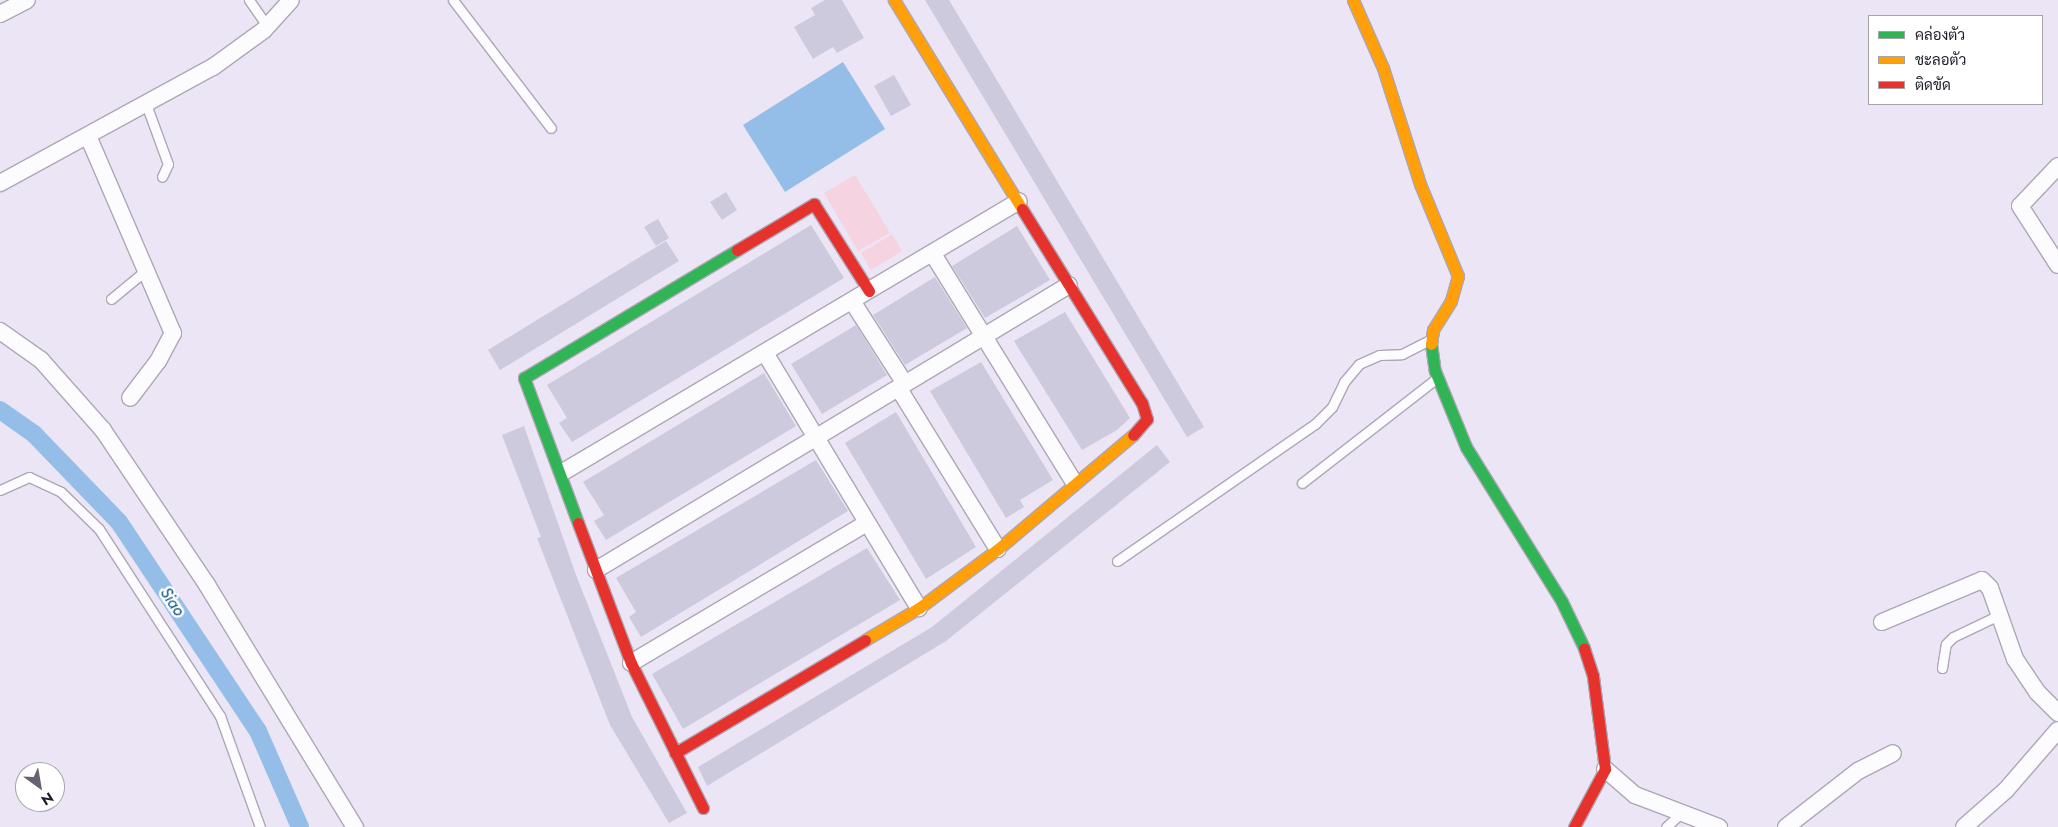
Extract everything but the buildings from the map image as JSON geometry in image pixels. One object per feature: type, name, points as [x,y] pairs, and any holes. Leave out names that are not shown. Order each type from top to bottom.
[{"type":"street","points":[[0,14],[27,0]]},
{"type":"street","points":[[0,183],[213,67],[267,26],[291,0]]},
{"type":"street","points":[[675,753],[919,608],[998,548],[1074,482],[1137,432],[1147,419],[1142,403],[894,0]]},
{"type":"street","points":[[1353,0],[1383,68],[1420,184],[1458,276],[1454,294],[1432,338],[1438,378],[1479,471],[1562,602],[1583,644],[1593,676],[1605,769],[1574,827]]},
{"type":"street","points":[[88,136],[173,333],[158,361],[130,398]]},
{"type":"street","points":[[2058,166],[2020,206],[2058,265]]},
{"type":"street","points":[[563,472],[933,254],[1019,201]]},
{"type":"street","points":[[703,808],[631,663],[596,570],[563,472],[524,378],[814,204],[869,291]]},
{"type":"street","points":[[933,254],[1074,482]]},
{"type":"street","points":[[596,570],[817,439],[1069,285]]},
{"type":"street","points":[[852,301],[998,548]]},
{"type":"street","points":[[0,332],[41,360],[103,430],[207,586],[355,827]]},
{"type":"street","points":[[765,353],[919,608]]},
{"type":"street","points":[[631,663],[867,523]]},
{"type":"street","points":[[1882,622],[1974,580],[1982,580],[1990,588],[2015,658],[2037,692],[2058,713]]},
{"type":"street","points":[[1964,827],[2006,790],[2058,730]]},
{"type":"street","points":[[1786,827],[1858,771],[1894,753]]},
{"type":"street","points":[[1605,769],[1635,795],[1719,827]]},
{"type":"lane","points":[[249,0],[267,26]]},
{"type":"lane","points":[[453,0],[551,128]]},
{"type":"lane","points":[[146,104],[168,164],[162,177]]},
{"type":"lane","points":[[111,298],[145,271]]},
{"type":"lane","points":[[1117,560],[1315,424],[1332,407],[1344,382],[1359,364],[1379,355],[1402,354],[1432,338]]},
{"type":"lane","points":[[1302,482],[1438,378]]},
{"type":"lane","points":[[0,490],[29,477],[61,492],[99,529],[220,716],[260,827]]},
{"type":"lane","points":[[1942,668],[1946,644],[1953,638],[1999,615]]},
{"type":"lane","points":[[1666,827],[1682,812]]},
{"type":"shaded area","points":[[855,175],[890,233],[858,251],[824,193]]},
{"type":"shaded area","points":[[892,234],[902,251],[871,270],[861,253]]},
{"type":"water","points":[[843,62],[885,129],[785,192],[743,125]]},
{"type":"waterway","name":"Siao","points":[[0,410],[34,434],[119,522],[258,731],[300,827]]},
{"type":"traffic: fast","points":[[578,523],[524,378],[737,250]]},
{"type":"traffic: fast","points":[[1431,344],[1435,371],[1466,447],[1562,602],[1584,648]]},
{"type":"traffic: slow","points":[[894,0],[1022,209]]},
{"type":"traffic: slow","points":[[1353,0],[1383,68],[1420,184],[1458,276],[1451,301],[1433,330],[1431,344]]},
{"type":"traffic: slow","points":[[865,640],[919,608],[998,549],[1133,435]]},
{"type":"traffic: jam","points":[[737,250],[814,204],[869,291]]},
{"type":"traffic: jam","points":[[1022,209],[1142,403],[1147,419],[1133,435]]},
{"type":"traffic: jam","points":[[578,523],[631,663],[703,808]]},
{"type":"traffic: jam","points":[[675,753],[865,640]]},
{"type":"traffic: jam","points":[[1574,827],[1605,769],[1593,676],[1584,648]]}]
